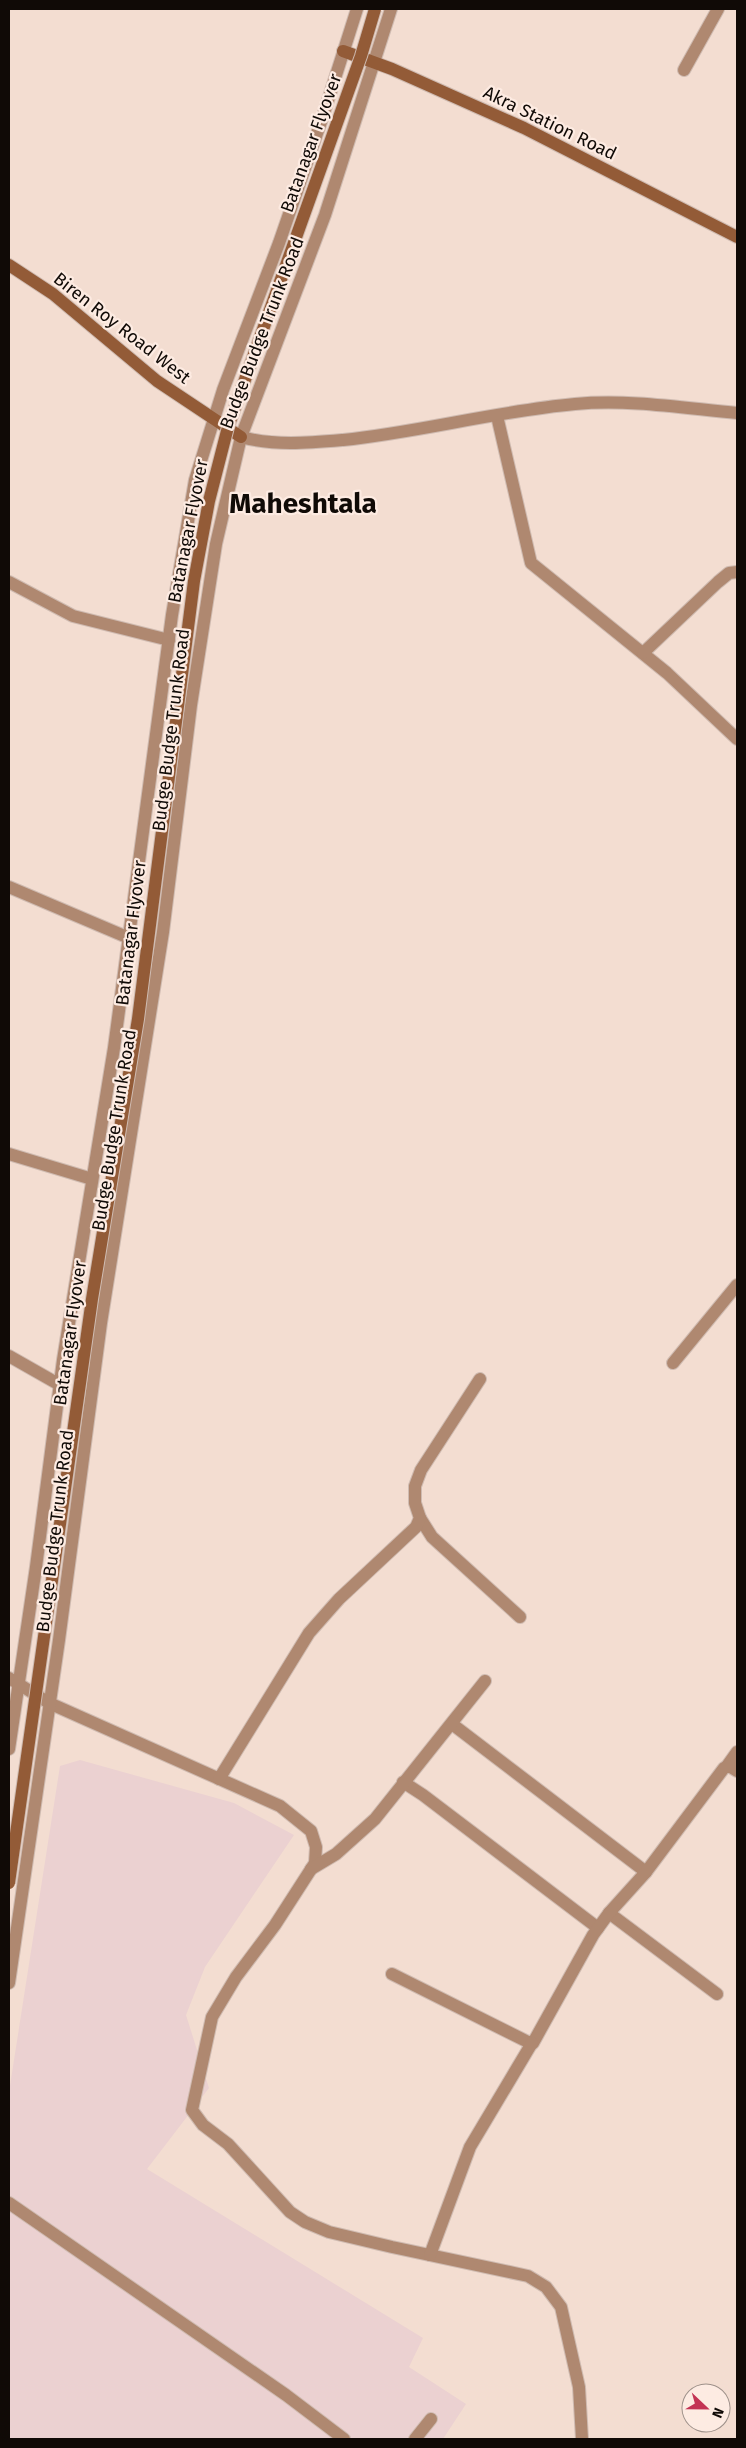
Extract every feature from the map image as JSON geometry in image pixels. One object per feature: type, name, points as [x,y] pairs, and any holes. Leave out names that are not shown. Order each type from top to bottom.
[{"type":"main road","name":"Batanagar Flyover","points":[[9,1883],[92,1300],[138,1019],[194,581],[206,518],[228,427],[358,65],[375,9]]},
{"type":"main road","name":"Akra Station Road","points":[[343,51],[375,62],[524,128],[737,237]]},
{"type":"main road","name":"Biren Roy Road West","points":[[9,265],[53,294],[157,381],[241,437]]},
{"type":"street","name":"Budge Budge Trunk Road","points":[[9,1749],[14,1681],[129,938],[181,552],[195,480],[213,419],[279,244],[356,9]]},
{"type":"street","name":"Budge Budge Trunk Road","points":[[9,1982],[101,1323],[163,932],[206,596],[228,486],[241,437],[325,215],[391,9]]},
{"type":"street","points":[[684,70],[718,9]]},
{"type":"street","points":[[241,437],[258,442],[284,444],[330,441],[368,437],[574,404],[618,401],[737,413]]},
{"type":"street","points":[[496,416],[531,563],[643,653],[737,739]]},
{"type":"street","points":[[643,653],[718,582],[729,573],[737,572]]},
{"type":"street","points":[[9,582],[73,616],[168,640]]},
{"type":"street","points":[[9,887],[129,938]]},
{"type":"street","points":[[9,1154],[92,1179]]},
{"type":"street","points":[[673,1363],[737,1285]]},
{"type":"street","points":[[9,1356],[60,1384]]},
{"type":"street","points":[[480,1379],[421,1470],[414,1486],[415,1503],[420,1518],[432,1538],[520,1617]]},
{"type":"street","points":[[219,1779],[309,1633],[339,1599],[416,1527],[420,1518]]},
{"type":"street","points":[[14,1681],[49,1703],[280,1806],[311,1831],[316,1846],[315,1864],[275,1926],[236,1977],[212,2017],[192,2110],[203,2125],[228,2144],[290,2212],[305,2222],[329,2232],[528,2276],[546,2287],[561,2307],[579,2387],[582,2439]]},
{"type":"street","points":[[311,1869],[336,1854],[375,1819],[485,1681]]},
{"type":"street","points":[[452,1724],[646,1872]]},
{"type":"street","points":[[430,2255],[470,2147],[598,1928],[732,1769],[737,1752]]},
{"type":"street","points":[[403,1782],[423,1795],[598,1928]]},
{"type":"street","points":[[609,1913],[717,1994]]},
{"type":"street","points":[[392,1974],[532,2043]]},
{"type":"street","points":[[9,2203],[286,2395],[344,2439]]},
{"type":"street","points":[[415,2439],[430,2419]]},
{"type":"shaded area","points":[[80,1760],[234,1803],[294,1835],[205,1967],[186,2015],[209,2088],[147,2169],[423,2338],[409,2367],[466,2404],[443,2439],[9,2439],[9,2092],[60,1766]]},
{"type":"district","name":"Maheshtala","points":[[303,503]]}]
